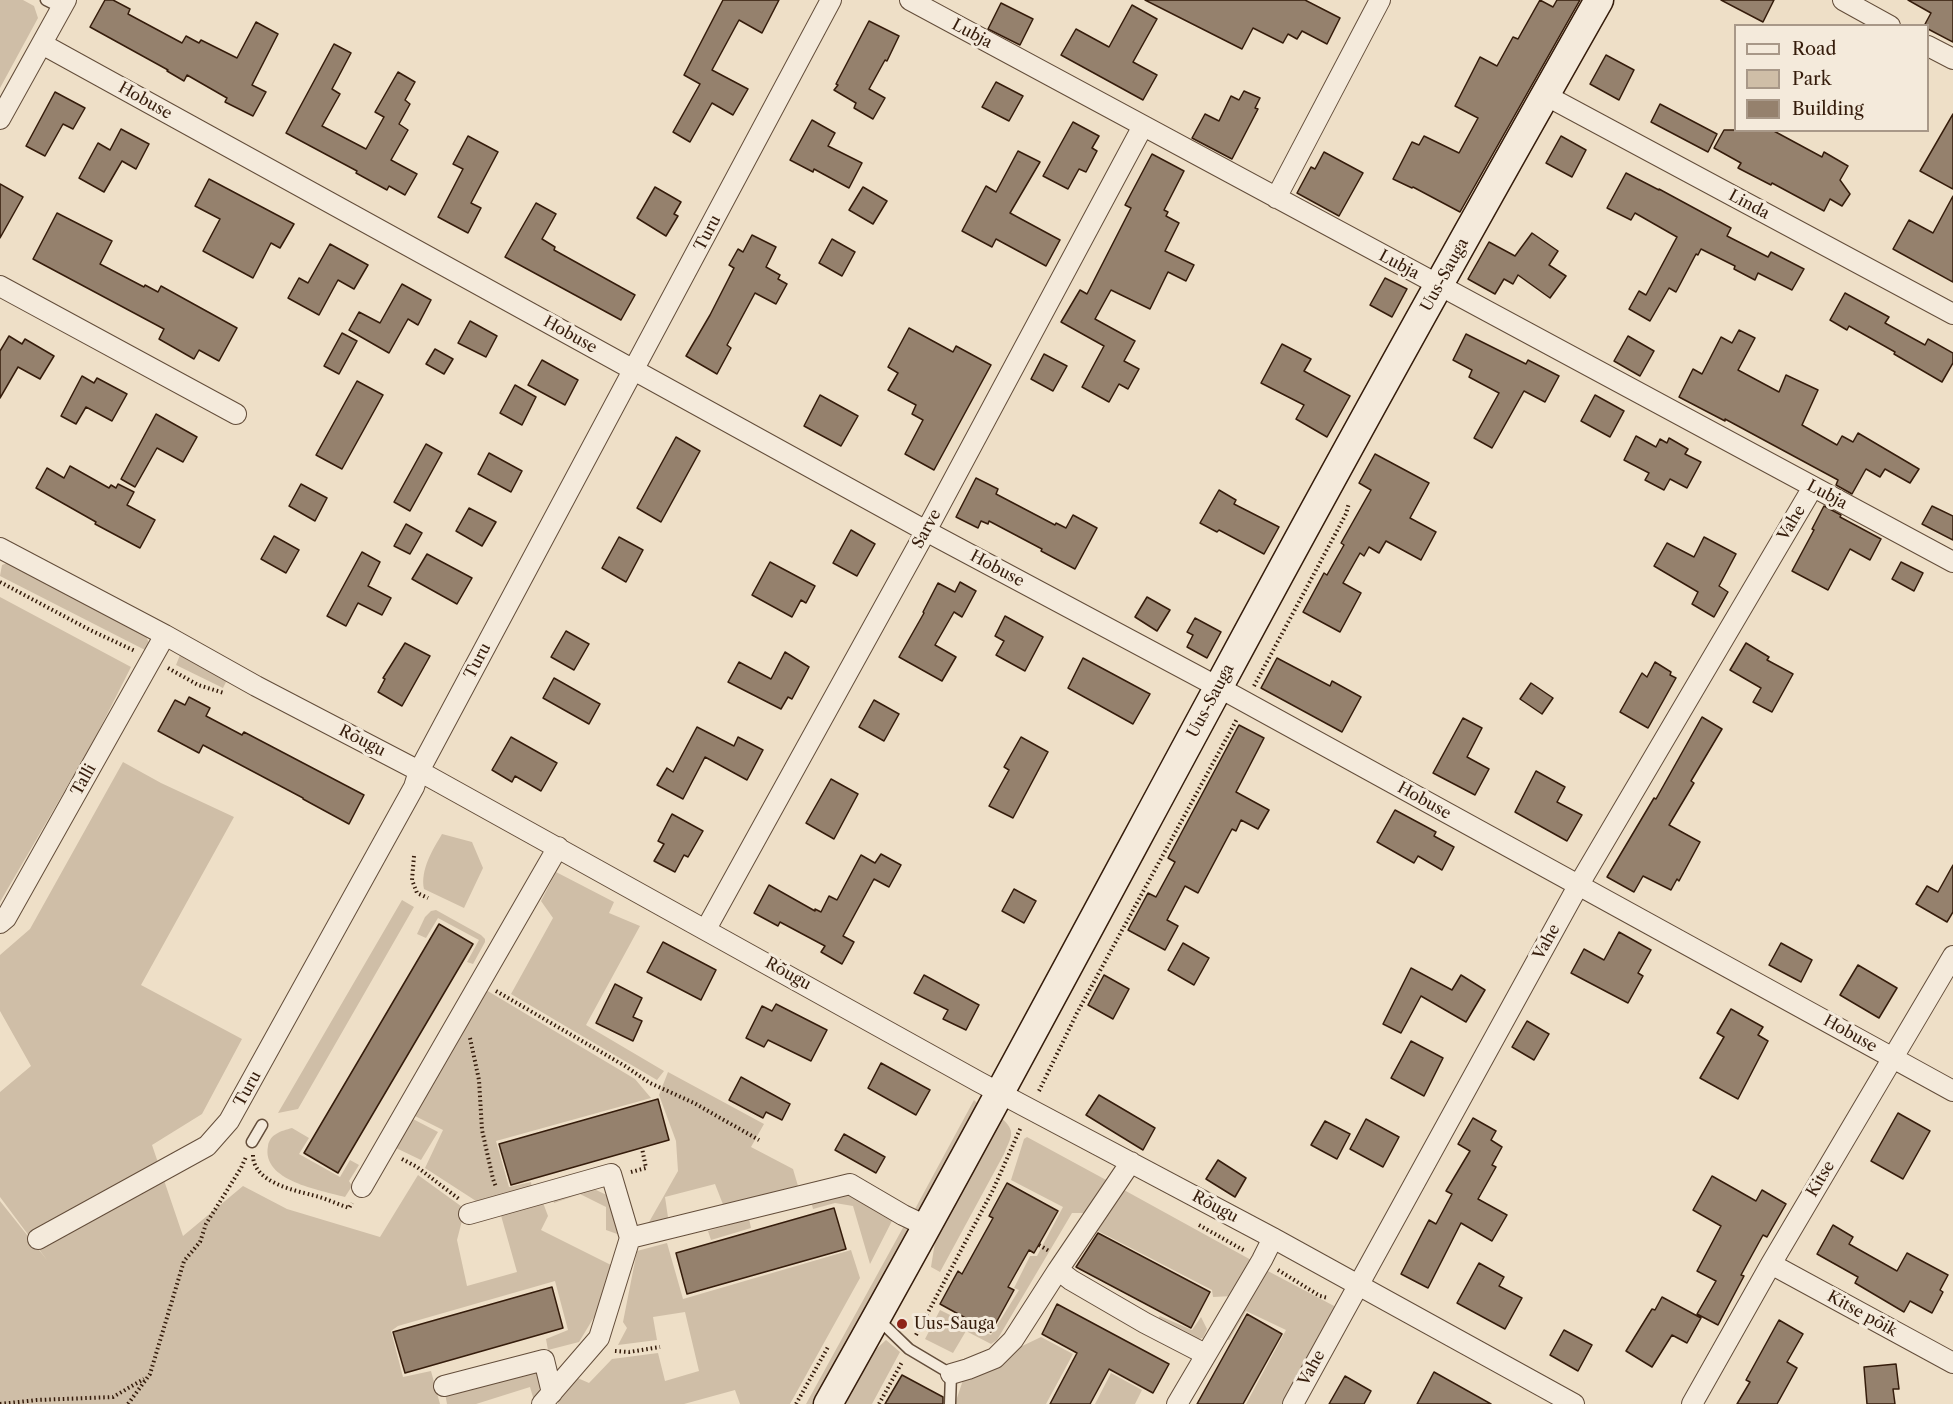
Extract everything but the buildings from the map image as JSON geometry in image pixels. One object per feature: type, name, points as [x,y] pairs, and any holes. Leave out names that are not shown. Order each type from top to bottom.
[{"type":"street","name":"Turu","points":[[38,1239],[207,1146],[230,1121],[414,787],[419,771],[831,0]]},
{"type":"street","name":"Lubja","points":[[910,0],[1953,562]]},
{"type":"street","name":"Uus-Sauga","points":[[828,1404],[1001,1093],[1218,687],[1438,286],[1599,0]]},
{"type":"street","points":[[1843,0],[1886,24]]},
{"type":"street","points":[[1276,198],[1377,1]]},
{"type":"street","points":[[0,119],[42,44],[58,3]]},
{"type":"street","name":"Hobuse","points":[[42,44],[926,531],[1218,687],[1953,1091]]},
{"type":"street","points":[[1929,47],[1953,59]]},
{"type":"street","name":"Linda","points":[[1545,95],[1953,315]]},
{"type":"street","name":"Sarve","points":[[706,929],[926,531],[1143,126]]},
{"type":"street","points":[[0,286],[236,414]]},
{"type":"street","name":"Vahe","points":[[1293,1404],[1578,886],[1813,487]]},
{"type":"street","name":"Rõugu","points":[[0,548],[419,771],[1030,1109],[1273,1238],[1574,1404]]},
{"type":"street","name":"Talli","points":[[0,923],[6,918],[165,635]]},
{"type":"street","points":[[362,1187],[558,847]]},
{"type":"street","name":"Kitse","points":[[1692,1404],[1771,1264],[1953,956]]},
{"type":"street","points":[[951,1374],[995,1358],[1013,1340],[1131,1162]]},
{"type":"street","points":[[469,1214],[611,1174],[630,1238],[599,1338],[549,1400]]},
{"type":"street","points":[[630,1238],[850,1184],[926,1226]]},
{"type":"street","points":[[1177,1404],[1273,1238]]},
{"type":"street","name":"Kitse põik","points":[[1771,1264],[1953,1363]]},
{"type":"street","points":[[1058,1270],[1145,1323],[1205,1354]]},
{"type":"street","points":[[444,1386],[544,1360],[549,1400]]},
{"type":"lane","points":[[252,1142],[262,1125]]},
{"type":"lane","points":[[876,1318],[909,1349],[951,1374],[950,1404]]},
{"type":"path","points":[[879,1404],[993,1190],[1077,1013],[1346,514],[1350,498]]},
{"type":"path","points":[[414,856],[412,880],[417,893],[428,898]]},
{"type":"path","points":[[480,982],[523,1005],[650,1083],[694,1103],[759,1140]]},
{"type":"path","points":[[454,1026],[468,1031],[473,1046],[479,1080],[482,1130],[493,1179],[504,1204]]},
{"type":"path","points":[[252,1142],[253,1160],[264,1177],[288,1190],[314,1195],[349,1208],[362,1187]]},
{"type":"path","points":[[128,1404],[147,1377],[184,1262],[200,1242],[206,1224],[241,1168],[252,1142]]},
{"type":"path","points":[[384,1148],[417,1167],[465,1203],[469,1214]]},
{"type":"path","points":[[612,1178],[646,1168],[642,1148]]},
{"type":"path","points":[[595,1343],[609,1351],[629,1352],[660,1347]]},
{"type":"path","points":[[0,1404],[113,1397],[147,1377]]},
{"type":"green space","points":[[0,0],[23,0],[34,6],[38,18],[0,88]]},
{"type":"green space","points":[[7,563],[146,636],[149,643],[145,650],[0,576],[2,565]]},
{"type":"green space","points":[[0,597],[131,667],[93,742],[0,902]]},
{"type":"green space","points":[[180,655],[227,680],[223,688],[176,665]]},
{"type":"green space","points":[[123,762],[161,783],[234,817],[141,985],[242,1039],[202,1114],[152,1145],[183,1236],[243,1186],[287,1209],[380,1237],[418,1175],[465,1209],[457,1240],[467,1286],[517,1272],[500,1212],[542,1200],[548,1216],[541,1230],[615,1267],[605,1299],[579,1342],[548,1350],[546,1339],[568,1330],[555,1281],[398,1326],[391,1331],[403,1377],[431,1371],[440,1404],[0,1404],[0,1201],[47,1260],[0,1197],[0,1092],[31,1066],[0,1011],[0,955],[30,929]]},
{"type":"green space","points":[[442,834],[472,842],[483,868],[464,908],[424,889],[426,867]]},
{"type":"green space","points":[[556,872],[614,902],[609,913],[640,926],[586,1025],[664,1071],[657,1080],[511,994],[553,918],[541,901]]},
{"type":"green space","points":[[402,900],[414,907],[298,1109],[278,1113]]},
{"type":"green space","points":[[436,910],[485,939],[473,964],[467,962],[479,940],[438,918],[426,938],[417,934],[425,917],[431,911]]},
{"type":"green space","points":[[486,990],[635,1079],[651,1098],[496,1141],[509,1187],[531,1182],[532,1188],[476,1201],[425,1168],[443,1130],[415,1116]]},
{"type":"green space","points":[[668,1072],[764,1124],[751,1147],[793,1169],[798,1186],[724,1207],[715,1184],[665,1197],[669,1224],[644,1231],[678,1171],[676,1141],[659,1095]]},
{"type":"green space","points":[[974,1100],[978,1104],[921,1211],[915,1209]]},
{"type":"green space","points":[[1001,1118],[1011,1131],[1009,1143],[940,1272],[931,1267],[936,1236]]},
{"type":"green space","points":[[413,1119],[438,1132],[421,1160],[396,1148]]},
{"type":"green space","points":[[292,1128],[309,1138],[299,1154],[340,1177],[350,1160],[359,1165],[349,1181],[352,1186],[345,1197],[294,1182],[274,1168],[268,1158],[269,1142],[277,1134]]},
{"type":"green space","points":[[1027,1137],[1108,1181],[1087,1213],[1072,1213],[997,1340],[991,1344],[966,1331],[953,1353],[925,1339],[940,1310],[991,1335],[1019,1290],[1014,1288],[1030,1256],[1037,1256],[1063,1207],[1011,1180],[1024,1139]]},
{"type":"green space","points":[[596,1190],[611,1197],[620,1235],[606,1230],[606,1207],[580,1194],[554,1203],[553,1198]]},
{"type":"green space","points":[[1124,1190],[1253,1261],[1233,1296],[1213,1297],[1212,1290],[1096,1230]]},
{"type":"green space","points":[[850,1193],[893,1219],[870,1264],[853,1206],[835,1203],[813,1209],[811,1201]]},
{"type":"green space","points":[[749,1219],[751,1228],[711,1240],[708,1231]]},
{"type":"green space","points":[[905,1224],[909,1233],[815,1404],[806,1404]]},
{"type":"green space","points":[[667,1243],[683,1299],[851,1250],[860,1278],[790,1404],[740,1404],[735,1390],[684,1404],[558,1404],[558,1400],[573,1376],[589,1383],[612,1359],[658,1353],[665,1381],[699,1371],[685,1312],[653,1317],[657,1340],[618,1345],[627,1328],[623,1322],[637,1251]]},
{"type":"green space","points":[[1264,1269],[1336,1307],[1283,1404],[1246,1404],[1286,1330],[1246,1311],[1229,1340],[1223,1338]]},
{"type":"green space","points":[[1160,1316],[1192,1330],[1201,1317],[1207,1329],[1203,1338],[1194,1340],[1155,1322]]},
{"type":"green space","points":[[1041,1337],[1073,1354],[1046,1404],[955,1404],[963,1380]]},
{"type":"green space","points":[[886,1340],[900,1352],[872,1404],[844,1404],[872,1353]]},
{"type":"green space","points":[[534,1371],[540,1382],[535,1404],[530,1387],[476,1404],[447,1404],[445,1393]]},
{"type":"green space","points":[[1111,1373],[1142,1390],[1135,1404],[1095,1404]]},
{"type":"place","name":"Uus-Sauga","points":[[902,1324]]}]
